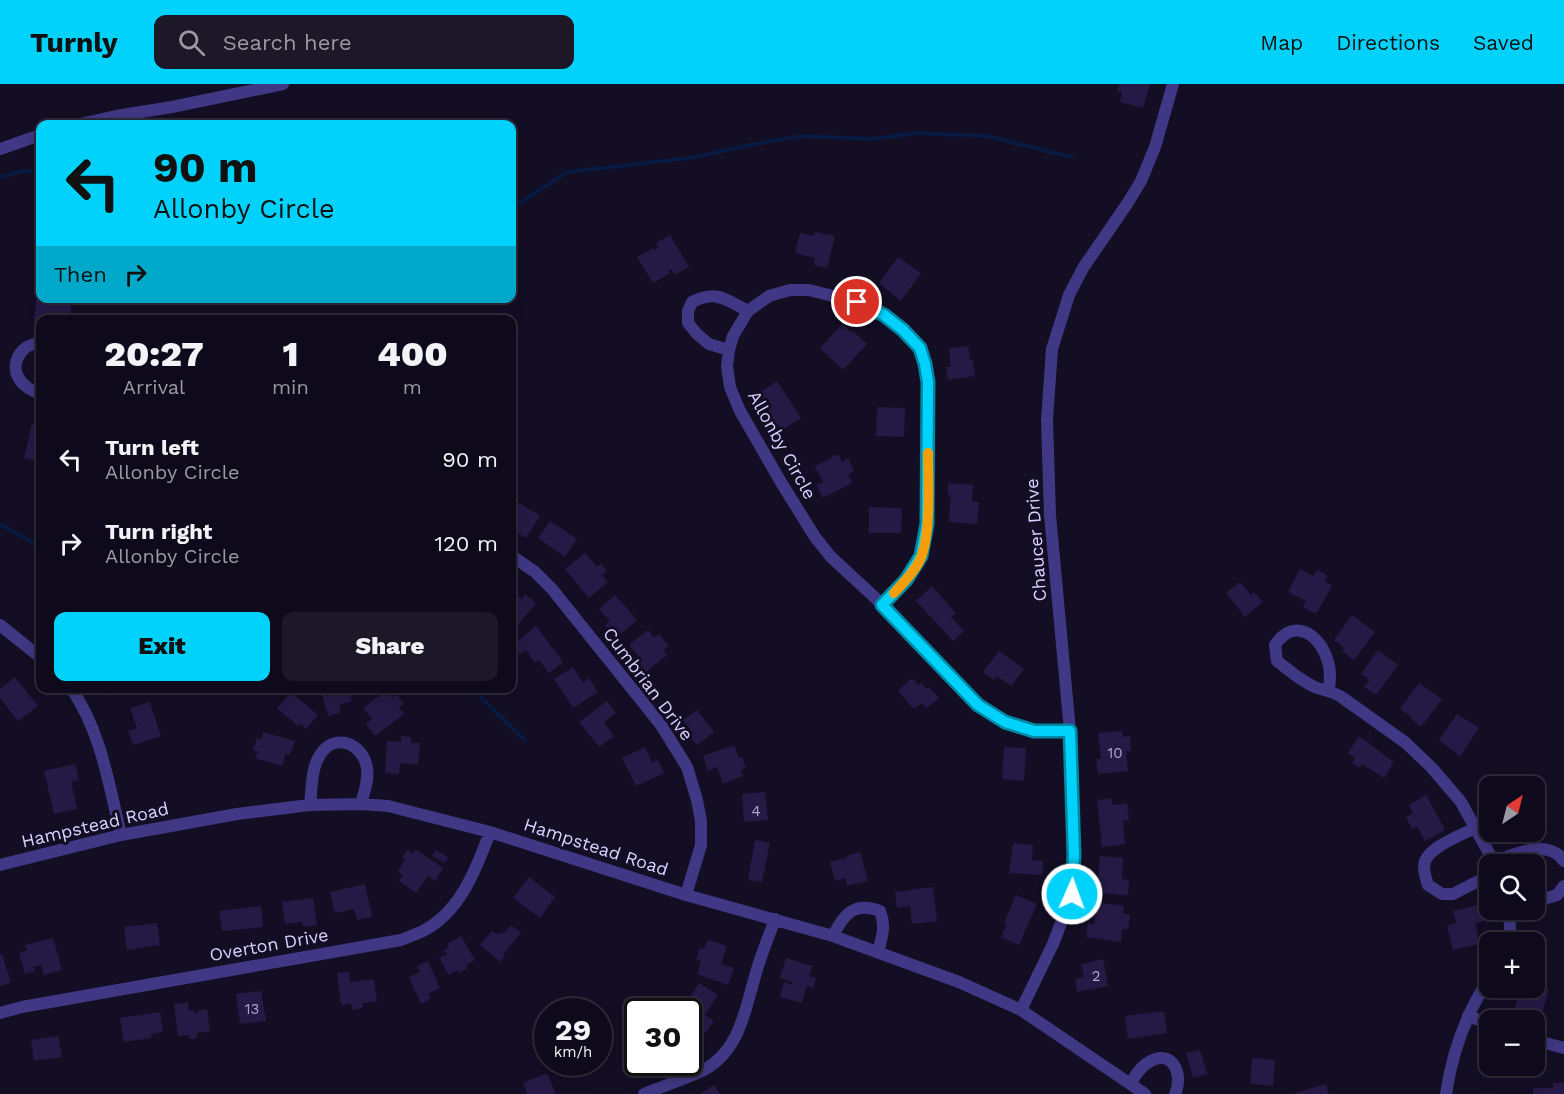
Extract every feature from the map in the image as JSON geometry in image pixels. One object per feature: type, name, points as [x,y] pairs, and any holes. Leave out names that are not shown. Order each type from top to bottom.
[{"type":"street","points":[[98,120],[284,84]]},
{"type":"street","name":"Chaucer Drive","points":[[1021,1010],[1053,944],[1072,894],[1074,855],[1070,731],[1050,515],[1047,420],[1052,349],[1070,295],[1083,268],[1141,181],[1155,147],[1173,84]]},
{"type":"street","points":[[0,149],[36,136]]},
{"type":"street","points":[[729,350],[709,344],[688,323],[688,312],[692,302],[713,295],[747,310],[769,296],[790,290],[809,290],[857,302],[884,315],[920,348],[928,382],[927,524],[921,556],[906,580],[882,605]]},
{"type":"street","name":"Allonby Circle","points":[[747,310],[729,350],[727,366],[730,387],[740,411],[815,537],[831,557],[882,605],[978,705],[1005,722],[1034,731],[1070,731]]},
{"type":"street","points":[[36,343],[25,347],[17,358],[17,375],[28,389],[36,392]]},
{"type":"street","name":"Cumbrian Drive","points":[[516,559],[535,572],[552,589],[661,725],[687,767],[701,821],[701,845],[686,895]]},
{"type":"street","points":[[0,625],[36,654]]},
{"type":"street","points":[[1329,690],[1328,661],[1322,646],[1311,635],[1298,629],[1287,632],[1275,645],[1277,661],[1295,675],[1340,696],[1406,743],[1432,768],[1461,802],[1489,854]]},
{"type":"street","points":[[74,693],[98,743],[121,835]]},
{"type":"street","points":[[310,805],[315,765],[320,754],[330,744],[343,742],[355,747],[367,766],[367,782],[361,804]]},
{"type":"street","name":"Hampstead Road","points":[[0,865],[121,835],[237,814],[310,805],[388,806],[490,832],[686,895],[833,936],[959,982],[1021,1010],[1145,1094]]},
{"type":"street","points":[[1475,828],[1431,851],[1425,859],[1424,868],[1428,885],[1442,894],[1453,894],[1479,881]]},
{"type":"street","name":"Overton Drive","points":[[0,1013],[401,940],[425,930],[452,909],[474,874],[490,832]]},
{"type":"street","points":[[1515,854],[1542,849],[1560,856],[1564,861]]},
{"type":"street","points":[[1545,899],[1557,895],[1564,886]]},
{"type":"street","points":[[833,936],[840,921],[847,914],[859,908],[871,907],[880,911],[884,920],[878,952]]},
{"type":"street","points":[[644,1094],[704,1070],[720,1058],[734,1041],[746,1011],[754,979],[775,919]]},
{"type":"street","points":[[1446,1094],[1449,1075],[1468,1016],[1479,994]]},
{"type":"street","points":[[1468,1016],[1479,1020]]},
{"type":"street","points":[[1545,1043],[1564,1048]]},
{"type":"street","points":[[1130,1083],[1150,1061],[1161,1058],[1171,1061],[1177,1067],[1177,1090],[1174,1094]]},
{"type":"building","points":[[1119,84],[1150,84],[1143,108],[1120,102],[1122,92],[1117,91]]},
{"type":"building","points":[[815,232],[835,236],[827,268],[814,265],[815,258],[795,253],[800,233],[814,236]]},
{"type":"building","points":[[670,235],[689,267],[675,275],[671,269],[668,271],[670,273],[653,283],[637,257],[653,248],[655,250],[658,247],[656,243]]},
{"type":"building","points":[[898,257],[921,273],[901,301],[879,283]]},
{"type":"building","points":[[36,302],[72,303],[70,315],[36,315],[36,321],[34,321]]},
{"type":"building","points":[[842,324],[867,344],[843,370],[820,348]]},
{"type":"building","points":[[968,346],[975,376],[948,380],[946,367],[951,366],[949,348]]},
{"type":"building","points":[[777,381],[801,418],[779,432],[761,404],[764,401],[759,393]]},
{"type":"building","points":[[877,407],[905,408],[904,437],[876,436]]},
{"type":"building","points":[[32,424],[36,426],[36,461],[24,458]]},
{"type":"building","points":[[838,454],[842,462],[848,458],[854,471],[848,474],[852,483],[823,498],[816,485],[823,482],[815,466]]},
{"type":"building","points":[[948,483],[973,485],[972,501],[979,502],[977,524],[949,522],[951,495],[948,495]]},
{"type":"building","points":[[516,501],[540,516],[526,538],[516,532]]},
{"type":"building","points":[[869,507],[902,508],[901,533],[869,533]]},
{"type":"building","points":[[550,521],[577,539],[565,557],[538,538]]},
{"type":"building","points":[[585,553],[597,567],[601,564],[607,571],[602,575],[608,582],[589,598],[565,569]]},
{"type":"building","points":[[1300,569],[1313,576],[1317,570],[1328,576],[1325,582],[1332,585],[1316,614],[1303,607],[1306,601],[1288,592]]},
{"type":"building","points":[[1240,582],[1251,595],[1254,592],[1263,602],[1245,617],[1226,593]]},
{"type":"building","points":[[932,586],[956,613],[951,617],[964,631],[953,641],[916,601]]},
{"type":"building","points":[[516,594],[522,599],[525,594],[536,603],[518,625],[516,623]]},
{"type":"building","points":[[615,595],[637,620],[616,638],[605,626],[610,621],[599,609]]},
{"type":"building","points":[[1352,615],[1375,632],[1354,660],[1342,651],[1344,648],[1334,640]]},
{"type":"building","points":[[536,626],[563,662],[549,673],[539,660],[535,663],[526,650],[520,655],[516,650],[516,642]]},
{"type":"building","points":[[648,630],[654,638],[659,634],[669,646],[663,650],[667,655],[642,675],[633,664],[640,658],[629,645]]},
{"type":"building","points":[[1378,650],[1398,665],[1376,695],[1364,687],[1370,680],[1361,674]]},
{"type":"building","points":[[999,651],[1024,669],[1011,686],[997,676],[994,680],[983,672]]},
{"type":"building","points":[[573,667],[583,683],[589,678],[598,692],[573,708],[554,679]]},
{"type":"building","points":[[15,677],[38,706],[18,721],[0,698],[0,689]]},
{"type":"building","points":[[912,678],[918,685],[921,683],[927,689],[929,687],[939,698],[927,708],[922,703],[914,709],[898,691]]},
{"type":"building","points":[[1419,683],[1442,699],[1421,727],[1400,709]]},
{"type":"building","points":[[292,693],[318,715],[306,729],[300,724],[298,726],[277,708]]},
{"type":"building","points":[[321,693],[353,693],[351,696],[352,701],[339,705],[341,712],[328,716]]},
{"type":"building","points":[[383,693],[389,693],[392,697],[397,694],[404,704],[399,708],[404,714],[375,736],[366,724],[372,719],[363,708]]},
{"type":"building","points":[[607,701],[616,713],[604,722],[614,736],[599,747],[579,722]]},
{"type":"building","points":[[150,702],[161,736],[133,745],[128,731],[137,728],[130,708]]},
{"type":"building","points":[[697,710],[714,732],[697,745],[690,736],[693,733],[683,720]]},
{"type":"building","points":[[1457,714],[1479,728],[1460,756],[1439,740]]},
{"type":"building","points":[[1122,731],[1123,737],[1130,736],[1131,751],[1126,751],[1128,771],[1098,774],[1096,759],[1101,759],[1098,733]]},
{"type":"building","points":[[263,732],[295,741],[290,755],[286,754],[282,766],[255,758],[258,751],[253,750],[257,738],[261,739]]},
{"type":"building","points":[[401,736],[411,737],[411,743],[420,743],[418,765],[400,763],[399,774],[385,773],[387,741],[401,742]]},
{"type":"building","points":[[1359,736],[1394,762],[1384,778],[1362,764],[1360,768],[1352,763],[1355,758],[1348,753]]},
{"type":"building","points":[[734,745],[746,768],[741,770],[743,776],[723,784],[717,767],[708,771],[703,756]]},
{"type":"building","points":[[645,747],[652,763],[658,760],[664,773],[636,786],[622,758]]},
{"type":"building","points":[[1004,747],[1026,748],[1024,781],[1002,779]]},
{"type":"building","points":[[75,764],[79,780],[71,782],[77,809],[54,814],[44,771]]},
{"type":"building","points":[[765,792],[768,820],[744,822],[742,794]]},
{"type":"building","points":[[1426,795],[1445,830],[1425,841],[1417,826],[1412,829],[1406,817],[1413,813],[1409,805]]},
{"type":"building","points":[[1111,798],[1112,805],[1127,803],[1129,820],[1123,821],[1125,844],[1102,847],[1097,800]]},
{"type":"building","points":[[755,840],[770,843],[762,882],[748,880]]},
{"type":"building","points":[[1013,843],[1033,845],[1032,860],[1043,861],[1042,875],[1009,873]]},
{"type":"building","points":[[415,849],[443,868],[435,881],[428,876],[416,893],[399,881],[403,875],[397,872],[405,860],[402,858],[407,850],[413,854]]},
{"type":"building","points":[[436,850],[448,857],[445,863],[432,856]]},
{"type":"building","points":[[860,852],[868,881],[847,886],[845,878],[835,881],[830,862]]},
{"type":"building","points":[[1100,856],[1123,858],[1122,879],[1129,880],[1128,895],[1097,893]]},
{"type":"building","points":[[529,877],[555,897],[540,918],[513,898]]},
{"type":"building","points":[[365,884],[372,917],[357,920],[354,909],[335,913],[330,892]]},
{"type":"building","points":[[933,887],[937,921],[912,924],[910,906],[897,908],[895,892]]},
{"type":"building","points":[[1016,895],[1037,904],[1019,945],[1001,937],[1007,924],[1004,923]]},
{"type":"building","points":[[313,898],[317,925],[303,927],[302,922],[285,924],[282,902]]},
{"type":"building","points":[[1096,902],[1124,906],[1123,914],[1130,915],[1128,929],[1122,929],[1121,942],[1086,937],[1088,923],[1094,924]]},
{"type":"building","points":[[1479,905],[1479,920],[1486,920],[1475,923],[1479,944],[1453,950],[1447,926],[1456,923],[1453,911]]},
{"type":"building","points":[[261,906],[263,927],[222,931],[219,911]]},
{"type":"building","points":[[157,923],[160,945],[127,950],[124,927]]},
{"type":"building","points":[[511,925],[521,933],[503,954],[505,956],[500,962],[480,945],[492,931],[498,935],[501,932],[503,934]]},
{"type":"building","points":[[461,936],[475,960],[466,965],[468,968],[459,973],[457,970],[449,975],[439,958],[447,954],[444,950],[449,947],[448,943]]},
{"type":"building","points":[[53,938],[62,970],[44,975],[41,965],[33,967],[35,971],[25,974],[19,953],[27,950],[25,945]]},
{"type":"building","points":[[708,940],[727,946],[721,964],[734,968],[728,985],[697,974],[701,961],[696,959],[700,948],[704,949]]},
{"type":"building","points":[[2,954],[11,983],[0,986],[0,955]]},
{"type":"building","points":[[786,958],[812,966],[809,976],[816,978],[813,988],[807,986],[802,1003],[780,997],[784,982],[792,985],[793,982],[780,978]]},
{"type":"building","points":[[1103,959],[1108,986],[1077,992],[1075,979],[1084,977],[1081,964]]},
{"type":"building","points":[[428,961],[440,988],[428,994],[431,999],[421,1004],[409,977],[420,972],[417,966]]},
{"type":"building","points":[[349,972],[350,982],[374,979],[377,1001],[362,1003],[363,1008],[352,1010],[351,1004],[341,1005],[337,973]]},
{"type":"building","points":[[699,983],[718,995],[705,1015],[714,1021],[706,1033],[702,1031],[702,998],[689,998]]},
{"type":"building","points":[[1545,989],[1549,990],[1543,1010],[1514,1010],[1517,1000],[1510,998],[1545,998]]},
{"type":"building","points":[[261,991],[266,1021],[240,1024],[236,994]]},
{"type":"building","points":[[188,1002],[189,1011],[194,1010],[195,1014],[197,1011],[207,1009],[210,1031],[197,1033],[197,1038],[189,1039],[189,1035],[178,1036],[174,1004]]},
{"type":"building","points":[[1164,1011],[1167,1033],[1128,1039],[1125,1016]]},
{"type":"building","points":[[160,1012],[163,1032],[151,1034],[151,1038],[124,1042],[120,1018]]},
{"type":"building","points":[[58,1036],[62,1057],[34,1061],[31,1040]]},
{"type":"building","points":[[1200,1050],[1207,1074],[1193,1078],[1186,1053]]},
{"type":"building","points":[[1252,1058],[1275,1060],[1273,1086],[1250,1084]]},
{"type":"building","points":[[540,1076],[548,1076],[556,1094],[527,1094],[523,1083]]},
{"type":"building","points":[[1553,1083],[1564,1083],[1564,1094],[1533,1094],[1533,1088],[1553,1088]]},
{"type":"building","points":[[1326,1084],[1329,1094],[1295,1094],[1295,1093]]},
{"type":"building","points":[[714,1085],[720,1094],[700,1094]]},
{"type":"waterway","points":[[516,205],[567,172],[695,157],[802,136],[872,139],[917,133],[986,136],[1071,157]]},
{"type":"waterway","points":[[0,177],[23,171],[36,172]]},
{"type":"waterway","points":[[0,524],[36,545]]},
{"type":"waterway","points":[[478,693],[525,740]]},
{"type":"slow traffic","points":[[894,593],[906,580],[921,556],[927,524],[928,453]]},
{"type":"route","points":[[857,302],[884,315],[920,348],[928,382],[927,524],[921,556],[906,580],[882,605],[978,705],[1005,722],[1034,731],[1070,731],[1074,855],[1072,894]]}]
